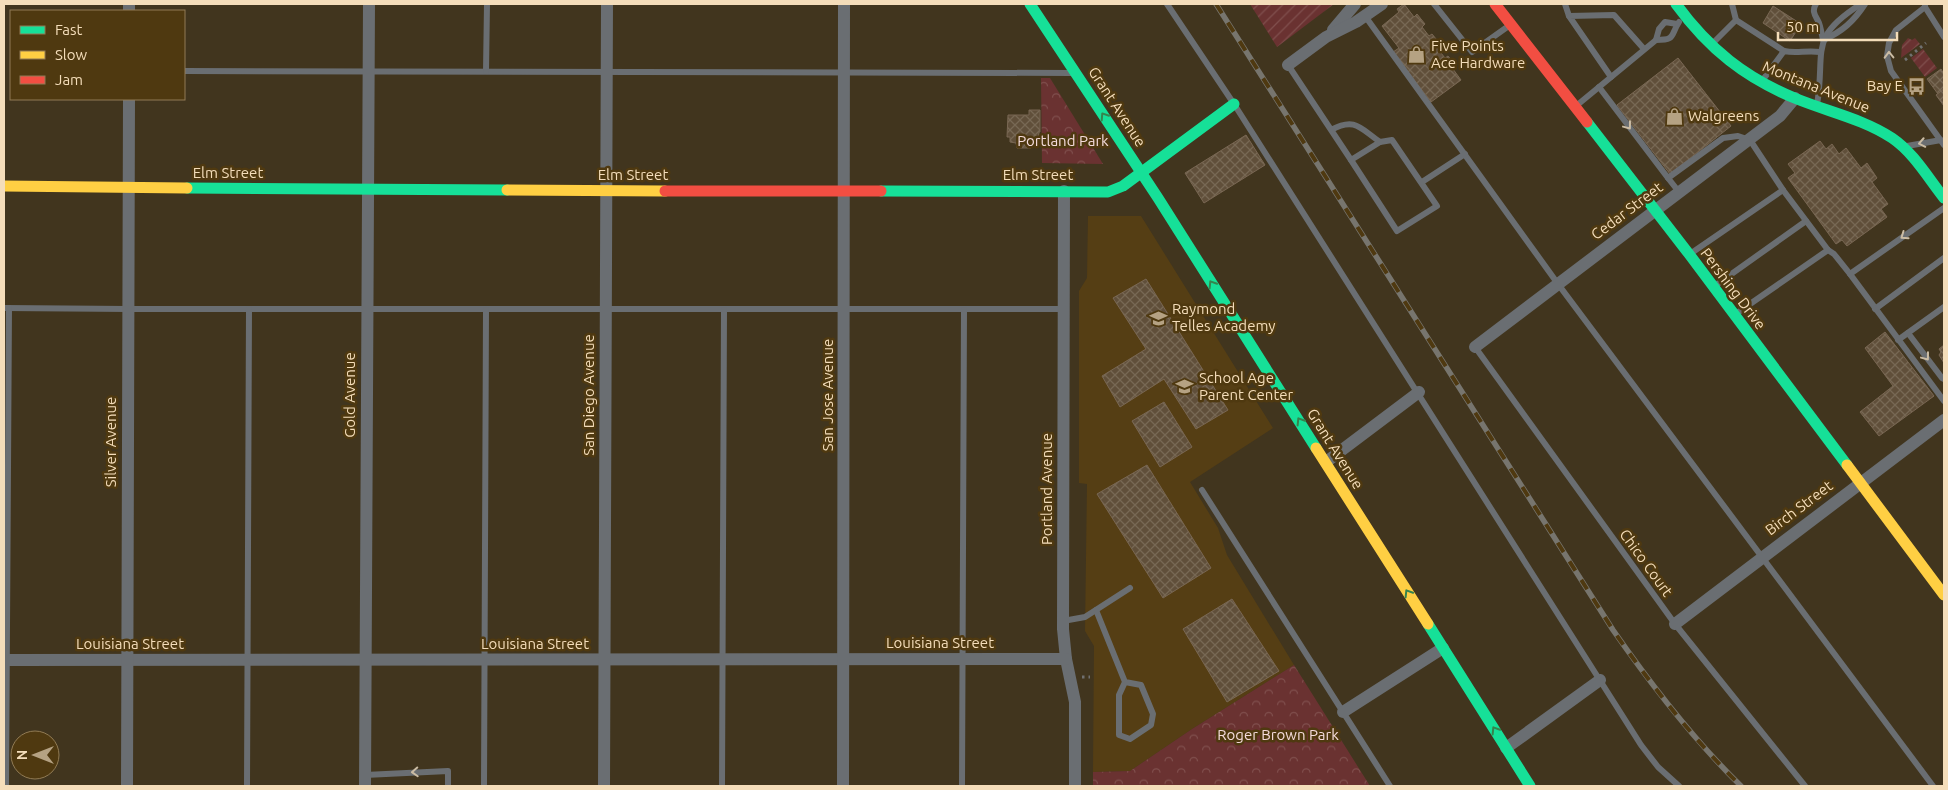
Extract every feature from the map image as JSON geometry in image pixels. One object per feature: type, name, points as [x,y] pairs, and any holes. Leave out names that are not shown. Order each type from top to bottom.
[{"type":"main road","name":"Grant Avenue","points":[[1030,4],[1141,171],[1530,786]]},
{"type":"main road","name":"Pershing Drive","points":[[1495,4],[1689,254],[1944,595]]},
{"type":"main road","name":"Montana Avenue","points":[[1676,4],[1681,20],[1736,68],[1796,98],[1866,124],[1892,138],[1903,147],[1944,198]]},
{"type":"main road","name":"Elm Street","points":[[4,186],[128,189],[1108,192],[1117,190],[1234,104]]},
{"type":"street","name":"Gold Avenue","points":[[365,781],[368,4]]},
{"type":"street","name":"San Diego Avenue","points":[[604,786],[607,4]]},
{"type":"street","name":"San Jose Avenue","points":[[843,786],[844,4]]},
{"type":"street","points":[[1326,38],[1355,4]]},
{"type":"street","points":[[1288,65],[1326,38],[1382,4]]},
{"type":"street","name":"Cedar Street","points":[[1475,347],[1750,140],[1780,116],[1796,98]]},
{"type":"street","name":"Silver Avenue","points":[[127,786],[129,100]]},
{"type":"street","name":"Portland Avenue","points":[[1064,191],[1063,621],[1066,659],[1075,702],[1075,786]]},
{"type":"street","points":[[1326,462],[1419,392]]},
{"type":"street","name":"Birch Street","points":[[1675,624],[1944,420]]},
{"type":"street","points":[[1343,712],[1443,648]]},
{"type":"street","name":"Louisiana Street","points":[[5,660],[1066,659]]},
{"type":"street","points":[[1506,748],[1600,680]]},
{"type":"lane","points":[[486,71],[487,4]]},
{"type":"lane","points":[[1167,4],[1234,104],[1419,392],[1641,745],[1658,767],[1679,786]]},
{"type":"lane","points":[[1434,4],[1472,52],[1511,24]]},
{"type":"lane","points":[[1565,4],[1568,16],[1611,77]]},
{"type":"lane","points":[[1732,4],[1736,20],[1784,51],[1792,53],[1807,50],[1820,52]]},
{"type":"lane","points":[[1816,4],[1814,14],[1820,24],[1823,40]]},
{"type":"lane","points":[[1817,106],[1821,82],[1820,52],[1823,40],[1834,23],[1861,4]]},
{"type":"lane","points":[[1823,40],[1836,35],[1848,26],[1865,4]]},
{"type":"lane","points":[[1903,147],[1942,142],[1891,71],[1887,56],[1889,43],[1896,30],[1925,5],[1944,37]]},
{"type":"lane","points":[[1568,16],[1614,15],[1644,49]]},
{"type":"lane","points":[[1365,16],[1558,284],[1933,786]]},
{"type":"lane","points":[[1656,40],[1659,29],[1665,22],[1681,20]]},
{"type":"lane","points":[[1575,107],[1656,40],[1667,40],[1673,36],[1681,20]]},
{"type":"lane","points":[[1709,46],[1736,20]]},
{"type":"lane","points":[[1761,82],[1784,51]]},
{"type":"lane","points":[[1288,65],[1397,231],[1437,206],[1392,140],[1380,142],[1351,160]]},
{"type":"lane","points":[[185,70],[1076,73]]},
{"type":"lane","points":[[1599,87],[1679,192]]},
{"type":"lane","points":[[1331,130],[1344,123],[1353,124],[1380,142]]},
{"type":"lane","points":[[1668,178],[1723,138],[1738,136],[1750,140],[1806,221],[1828,250],[1834,254],[1850,274],[1944,401]]},
{"type":"lane","points":[[1422,182],[1465,154]]},
{"type":"lane","points":[[1689,254],[1783,190]]},
{"type":"lane","points":[[1850,274],[1944,208]]},
{"type":"lane","points":[[1713,288],[1806,221]]},
{"type":"lane","points":[[1734,316],[1828,250]]},
{"type":"lane","points":[[1875,309],[1944,258]]},
{"type":"lane","points":[[1898,340],[1944,307]]},
{"type":"lane","points":[[6,786],[6,308],[486,310],[1064,309]]},
{"type":"lane","points":[[247,786],[249,309]]},
{"type":"lane","points":[[484,786],[486,310]]},
{"type":"lane","points":[[722,786],[724,310]]},
{"type":"lane","points":[[962,786],[964,310]]},
{"type":"lane","points":[[1908,333],[1944,379]]},
{"type":"lane","name":"Chico Court","points":[[1475,347],[1675,624],[1805,786]]},
{"type":"lane","points":[[1202,490],[1390,786]]},
{"type":"lane","points":[[1063,621],[1086,617],[1130,588]]},
{"type":"lane","points":[[1096,610],[1124,682],[1119,696],[1119,735],[1130,739],[1151,725],[1152,714],[1141,685],[1124,682]]},
{"type":"lane","points":[[365,781],[448,771],[448,786]]},
{"type":"path","points":[[1905,60],[1926,43]]},
{"type":"shaded area","points":[[1088,216],[1141,216],[1273,428],[1190,482],[1218,528],[1227,555],[1294,665],[1192,729],[1130,771],[1093,772],[1094,646],[1085,631],[1087,484],[1079,483],[1079,291],[1087,278]]},
{"type":"green space","points":[[1250,4],[1334,4],[1277,47]]},
{"type":"green space","points":[[1908,38],[1912,40],[1915,38],[1920,44],[1901,58],[1902,45]]},
{"type":"green space","points":[[1923,49],[1937,68],[1925,77],[1911,58]]},
{"type":"green space","name":"Portland Park","points":[[1041,78],[1050,78],[1103,164],[1042,163]]},
{"type":"green space","name":"Roger Brown Park","points":[[1294,665],[1370,786],[1093,786],[1093,772],[1130,771],[1192,729]]},
{"type":"building","points":[[1404,4],[1414,17],[1417,14],[1425,24],[1422,27],[1429,36],[1432,34],[1441,45],[1437,48],[1445,58],[1448,56],[1456,66],[1453,69],[1461,80],[1431,102],[1393,52],[1399,48],[1382,26],[1399,12],[1397,9]]},
{"type":"building","points":[[1773,6],[1801,24],[1790,41],[1763,23]]},
{"type":"building","name":"Walgreens","points":[[1678,58],[1731,126],[1670,174],[1617,105]]},
{"type":"building","points":[[1941,69],[1944,74],[1944,89],[1938,94],[1927,79]]},
{"type":"building","points":[[1944,89],[1944,106],[1936,95]]},
{"type":"building","points":[[1029,110],[1040,110],[1038,143],[1031,142],[1031,148],[1017,148],[1016,143],[1010,142],[1010,137],[1007,137],[1008,115],[1029,115]]},
{"type":"building","points":[[1246,135],[1265,165],[1204,203],[1185,173]]},
{"type":"building","points":[[1820,141],[1826,149],[1832,144],[1839,154],[1846,148],[1861,168],[1867,163],[1877,178],[1872,182],[1888,204],[1881,209],[1887,217],[1847,246],[1842,240],[1836,244],[1788,178],[1795,173],[1788,164]]},
{"type":"building","name":"Raymond Telles Academy","points":[[1146,279],[1228,410],[1196,429],[1164,379],[1120,407],[1102,376],[1146,349],[1113,298]]},
{"type":"building","points":[[1885,332],[1934,396],[1879,436],[1860,412],[1893,386],[1865,348]]},
{"type":"building","points":[[1944,345],[1944,363],[1939,355],[1941,352],[1939,349]]},
{"type":"building","points":[[1164,402],[1192,447],[1160,467],[1132,421]]},
{"type":"building","points":[[1147,465],[1211,568],[1163,598],[1097,494]]},
{"type":"building","points":[[1232,599],[1279,671],[1227,702],[1183,629]]},
{"type":"railway","points":[[1216,4],[1613,630],[1674,711],[1706,750],[1741,786]]},
{"type":"traffic: fast","points":[[1030,4],[1158,198],[1316,448]]},
{"type":"traffic: fast","points":[[1676,4],[1715,48],[1761,82],[1809,104],[1858,121],[1892,138],[1914,158],[1944,198]]},
{"type":"traffic: fast","points":[[881,191],[1108,192],[1123,186],[1234,104]]},
{"type":"traffic: fast","points":[[1587,122],[1689,254],[1847,465]]},
{"type":"traffic: fast","points":[[187,188],[507,190]]},
{"type":"traffic: fast","points":[[1428,624],[1530,786]]},
{"type":"traffic: slow","points":[[4,186],[187,188]]},
{"type":"traffic: slow","points":[[507,190],[665,191]]},
{"type":"traffic: slow","points":[[1316,448],[1428,624]]},
{"type":"traffic: slow","points":[[1847,465],[1944,595]]},
{"type":"traffic: jam","points":[[1495,4],[1587,122]]},
{"type":"traffic: jam","points":[[665,191],[881,191]]},
{"type":"place","name":"Five Points Ace Hardware","points":[[1417,55]]},
{"type":"place","name":"Bay E","points":[[1917,86]]},
{"type":"place","name":"Walgreens","points":[[1674,116]]},
{"type":"place","name":"Raymond Telles Academy","points":[[1158,318]]},
{"type":"place","name":"School Age Parent Center","points":[[1185,387]]}]
